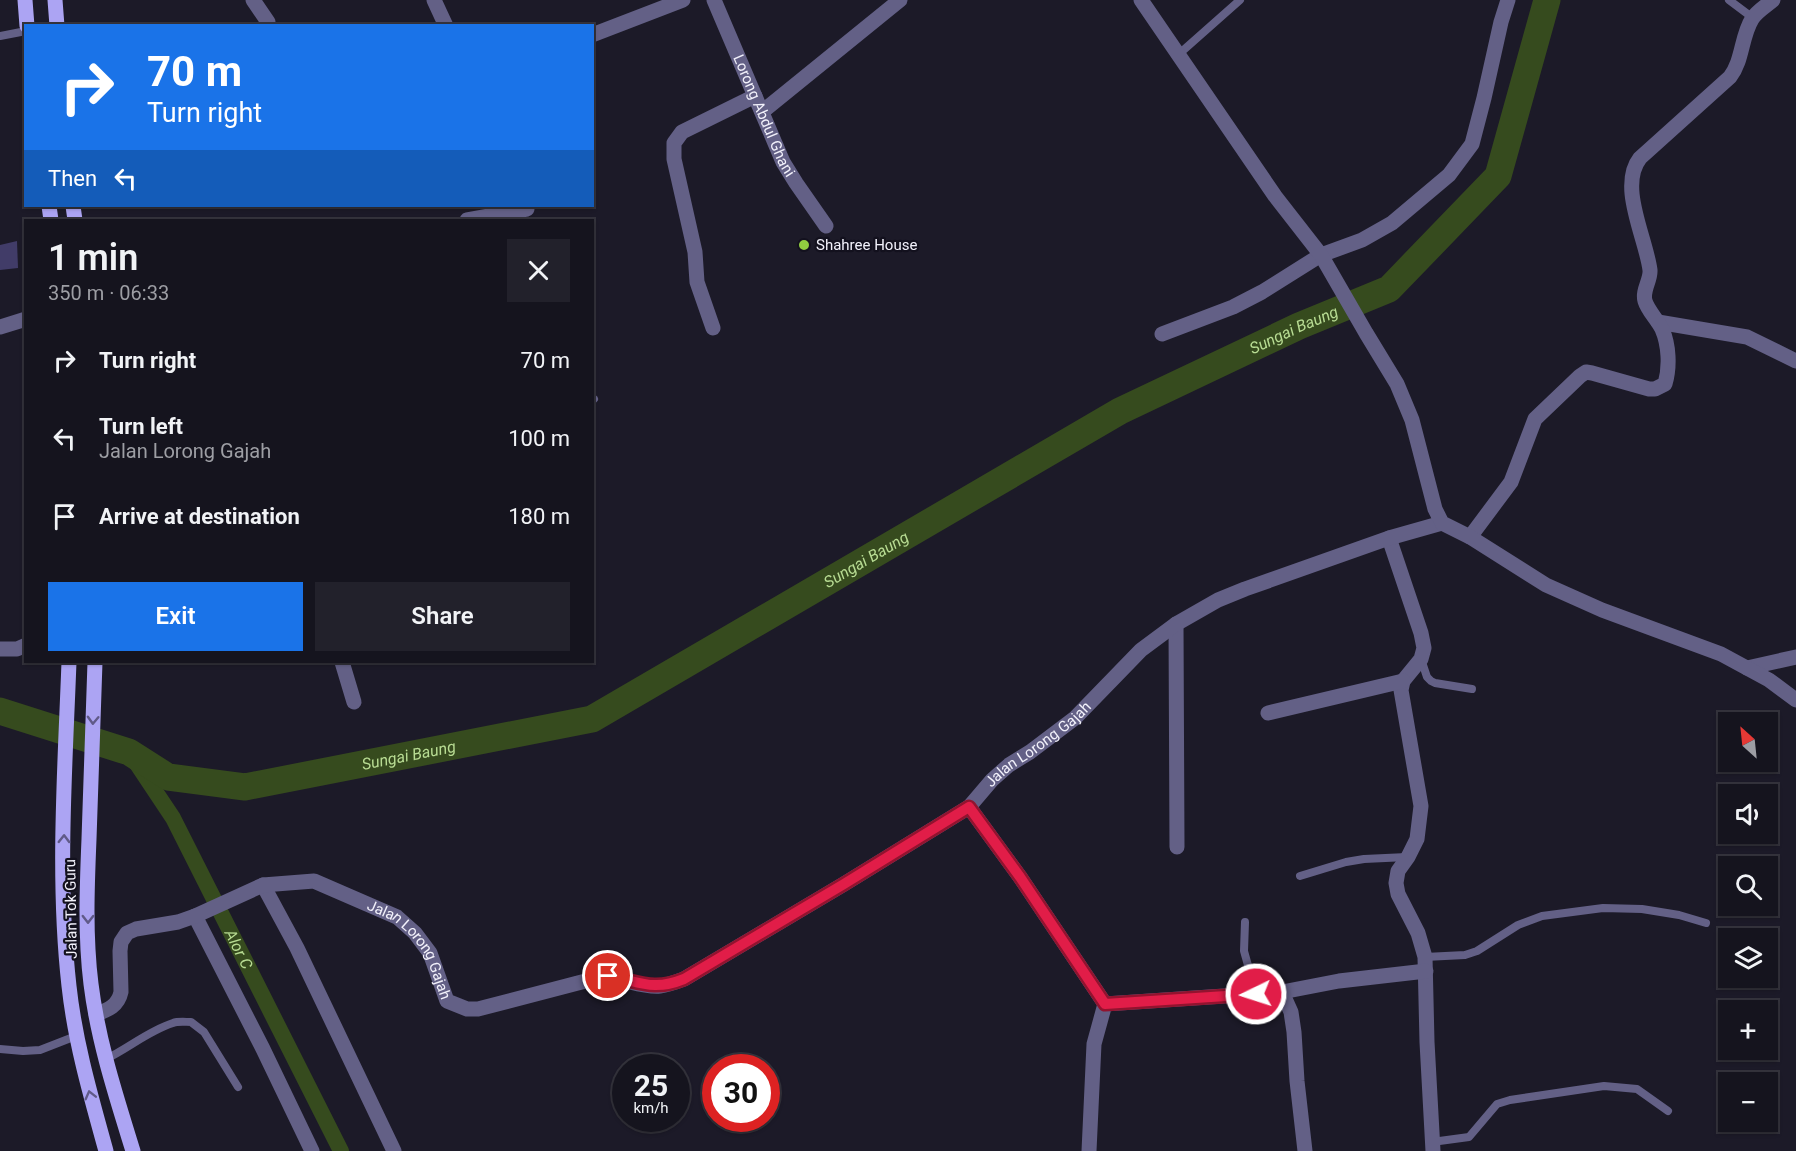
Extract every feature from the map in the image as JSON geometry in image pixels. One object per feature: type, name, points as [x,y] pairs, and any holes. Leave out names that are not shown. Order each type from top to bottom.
[{"type":"main road","points":[[25,0],[27,24]]},
{"type":"main road","points":[[55,0],[57,24]]},
{"type":"main road","name":"Jalan Tok Guru","points":[[69,663],[64,792],[65,933],[69,986],[76,1036],[106,1151]]},
{"type":"main road","name":"Jalan Tok Guru","points":[[95,663],[87,880],[91,982],[106,1059],[133,1151]]},
{"type":"street","points":[[253,0],[268,22]]},
{"type":"street","points":[[434,0],[445,24]]},
{"type":"street","points":[[594,34],[683,0]]},
{"type":"street","name":"Lorong Abdul Ghani","points":[[714,0],[783,162],[826,226]]},
{"type":"street","points":[[762,112],[900,0]]},
{"type":"street","points":[[1162,334],[1233,308],[1321,255],[1362,240],[1392,223],[1449,175],[1472,144],[1500,22],[1508,0]]},
{"type":"street","points":[[1470,537],[1511,482],[1535,419],[1580,376],[1587,372],[1649,389],[1665,384],[1669,366],[1666,340],[1658,322],[1646,305],[1644,297],[1651,272],[1640,232],[1631,183],[1632,173],[1640,158],[1733,73],[1753,18],[1773,0]]},
{"type":"street","points":[[1145,1],[1275,196],[1321,255],[1397,384],[1412,420],[1435,509],[1442,523],[1470,537],[1546,585],[1602,610],[1721,654],[1769,680],[1796,700]]},
{"type":"street","points":[[713,328],[697,282],[695,252],[674,159],[674,143],[682,132],[755,96]]},
{"type":"street","points":[[472,219],[527,209]]},
{"type":"street","points":[[0,327],[24,320]]},
{"type":"street","points":[[1658,322],[1748,337],[1796,361]]},
{"type":"street","name":"Jalan Lorong Gajah","points":[[96,1014],[116,1005],[120,999],[120,951],[121,942],[127,933],[136,929],[178,922],[263,885],[314,881],[397,917],[415,933],[430,953],[447,1001],[466,1009],[478,1009],[597,978],[613,977],[653,986],[673,984],[844,884],[969,807],[992,780],[1075,718],[1141,650],[1176,624],[1218,600],[1389,538],[1442,523]]},
{"type":"street","points":[[1389,538],[1424,648],[1421,659],[1403,681],[1401,690],[1421,806],[1417,839],[1398,871],[1396,883],[1398,894],[1418,933],[1425,964],[1432,1147]]},
{"type":"street","points":[[1176,624],[1176,847]]},
{"type":"street","points":[[0,649],[17,649],[24,646]]},
{"type":"street","points":[[1747,668],[1796,657]]},
{"type":"street","points":[[342,663],[354,702]]},
{"type":"street","points":[[1268,713],[1403,681]]},
{"type":"street","points":[[969,807],[1020,877],[1105,1004],[1094,1044],[1089,1151]]},
{"type":"street","points":[[263,885],[297,948],[394,1151]]},
{"type":"street","points":[[199,914],[312,1151]]},
{"type":"street","points":[[1105,1004],[1282,992],[1425,964]]},
{"type":"street","points":[[1282,992],[1291,1012],[1294,1032],[1305,1151]]},
{"type":"lane","points":[[1179,54],[1240,0]]},
{"type":"lane","points":[[1729,0],[1753,18]]},
{"type":"lane","points":[[0,36],[24,31]]},
{"type":"lane","points":[[1421,659],[1431,681],[1472,689]]},
{"type":"lane","points":[[1300,876],[1346,862],[1408,857]]},
{"type":"lane","points":[[1425,964],[1471,953],[1518,925],[1542,916],[1603,908],[1642,909],[1679,915],[1706,923]]},
{"type":"lane","points":[[1245,922],[1244,951],[1256,994]]},
{"type":"lane","points":[[106,1059],[137,1040],[174,1022],[191,1022],[204,1032],[238,1087]]},
{"type":"lane","points":[[0,1049],[23,1052],[40,1050],[76,1036]]},
{"type":"lane","points":[[1432,1147],[1469,1137],[1497,1104],[1510,1100],[1604,1086],[1637,1089],[1668,1111]]},
{"type":"building","points":[[17,241],[18,268],[0,270],[0,245]]},
{"type":"waterway","name":"Sungai Baung","points":[[0,711],[129,752],[168,777],[245,787],[592,719],[1120,411],[1299,326],[1389,289],[1498,176],[1547,0]]},
{"type":"waterway","name":"Alor C","points":[[129,752],[173,818],[341,1151]]},
{"type":"place","name":"Shahree House","points":[[804,245]]},
{"type":"route","points":[[608,976],[653,986],[673,984],[684,979],[969,807],[1020,877],[1105,1004],[1256,994]]}]
